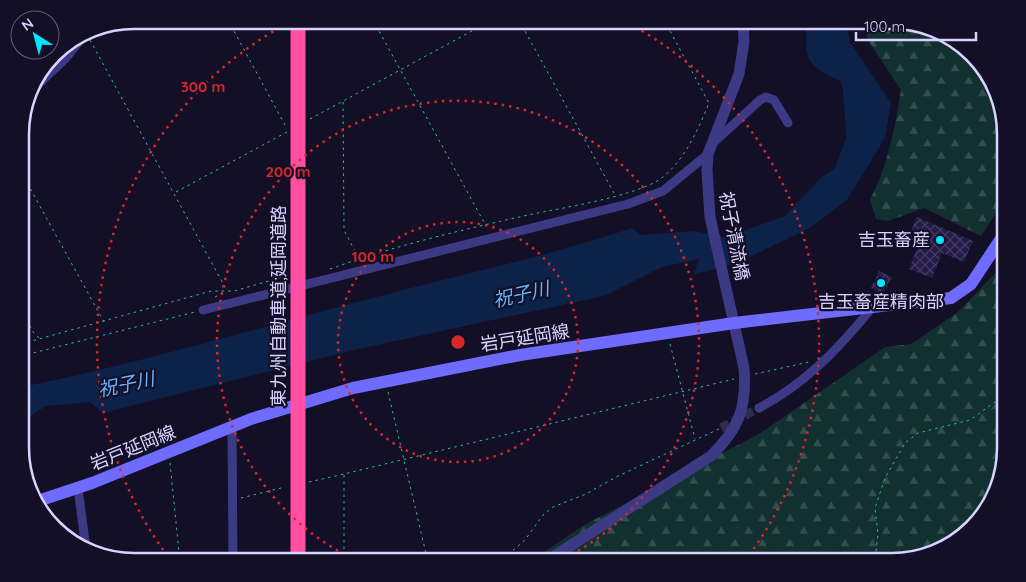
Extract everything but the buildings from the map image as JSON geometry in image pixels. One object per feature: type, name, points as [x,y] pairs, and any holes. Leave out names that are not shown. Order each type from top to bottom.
[{"type":"highway","name":"東九州自動車道;延岡道路","points":[[298,29],[298,553]]},
{"type":"main road","name":"岩戸延岡線","points":[[42,500],[299,403],[385,381],[520,355],[734,323],[871,309],[951,298],[971,284],[997,245]]},
{"type":"street","name":"祝子清流橋","points":[[559,553],[711,456],[728,439],[742,411],[746,392],[744,368],[710,217],[707,170],[710,149],[738,74],[744,42],[743,29]]},
{"type":"street","points":[[44,79],[76,45]]},
{"type":"street","points":[[203,310],[628,204],[663,191],[710,149],[760,100],[766,97],[774,100],[788,122]]},
{"type":"street","points":[[759,408],[787,394],[824,362],[871,309]]},
{"type":"street","points":[[232,428],[233,553]]},
{"type":"street","points":[[78,488],[85,541]]},
{"type":"path","points":[[233,29],[288,131]]},
{"type":"path","points":[[378,29],[485,225]]},
{"type":"path","points":[[400,70],[475,29]]},
{"type":"path","points":[[524,29],[615,196]]},
{"type":"path","points":[[328,270],[359,259],[485,225],[615,196],[655,182],[664,176],[697,134],[709,103],[669,29]]},
{"type":"path","points":[[91,38],[227,290]]},
{"type":"path","points":[[343,101],[344,230],[359,259]]},
{"type":"path","points":[[29,186],[104,322]]},
{"type":"path","points":[[29,342],[211,291],[234,291],[286,276]]},
{"type":"path","points":[[214,298],[227,290]]},
{"type":"path","points":[[29,354],[203,310]]},
{"type":"path","points":[[29,323],[41,339]]},
{"type":"path","points":[[668,333],[695,439]]},
{"type":"path","points":[[752,375],[814,361],[824,362]]},
{"type":"path","points":[[344,553],[344,474],[737,378]]},
{"type":"path","points":[[385,381],[426,553]]},
{"type":"path","points":[[874,553],[878,534],[875,508],[885,478],[905,442],[918,433],[970,420],[997,398]]},
{"type":"path","points":[[508,553],[525,540],[544,515],[553,507],[586,494],[720,428]]},
{"type":"path","points":[[169,452],[179,553]]},
{"type":"green space","points":[[867,29],[920,32],[956,50],[967,59],[983,81],[994,106],[997,127],[997,212],[981,236],[924,208],[888,221],[876,219],[870,200],[886,160],[901,90],[867,39]]},
{"type":"green space","points":[[997,271],[997,455],[995,469],[992,482],[976,512],[951,536],[926,548],[899,553],[544,553],[586,524],[759,434],[885,347],[911,344],[958,312]]},
{"type":"water","points":[[806,29],[847,29],[850,42],[891,103],[885,138],[847,200],[810,228],[737,263],[693,275],[699,259],[662,267],[604,296],[354,350],[103,413],[90,402],[46,406],[29,417],[29,385],[152,357],[402,290],[534,257],[632,228],[641,235],[693,231],[726,237],[785,216],[821,178],[835,168],[859,104],[850,85],[826,74],[812,63],[806,47]]},
{"type":"waterway","name":"祝子川","points":[[842,66],[850,85],[854,140]]},
{"type":"tunnel","points":[[721,428],[759,408]]},
{"type":"place","name":"吉玉畜産","points":[[940,240]]},
{"type":"place","name":"吉玉畜産精肉部","points":[[881,283]]}]
